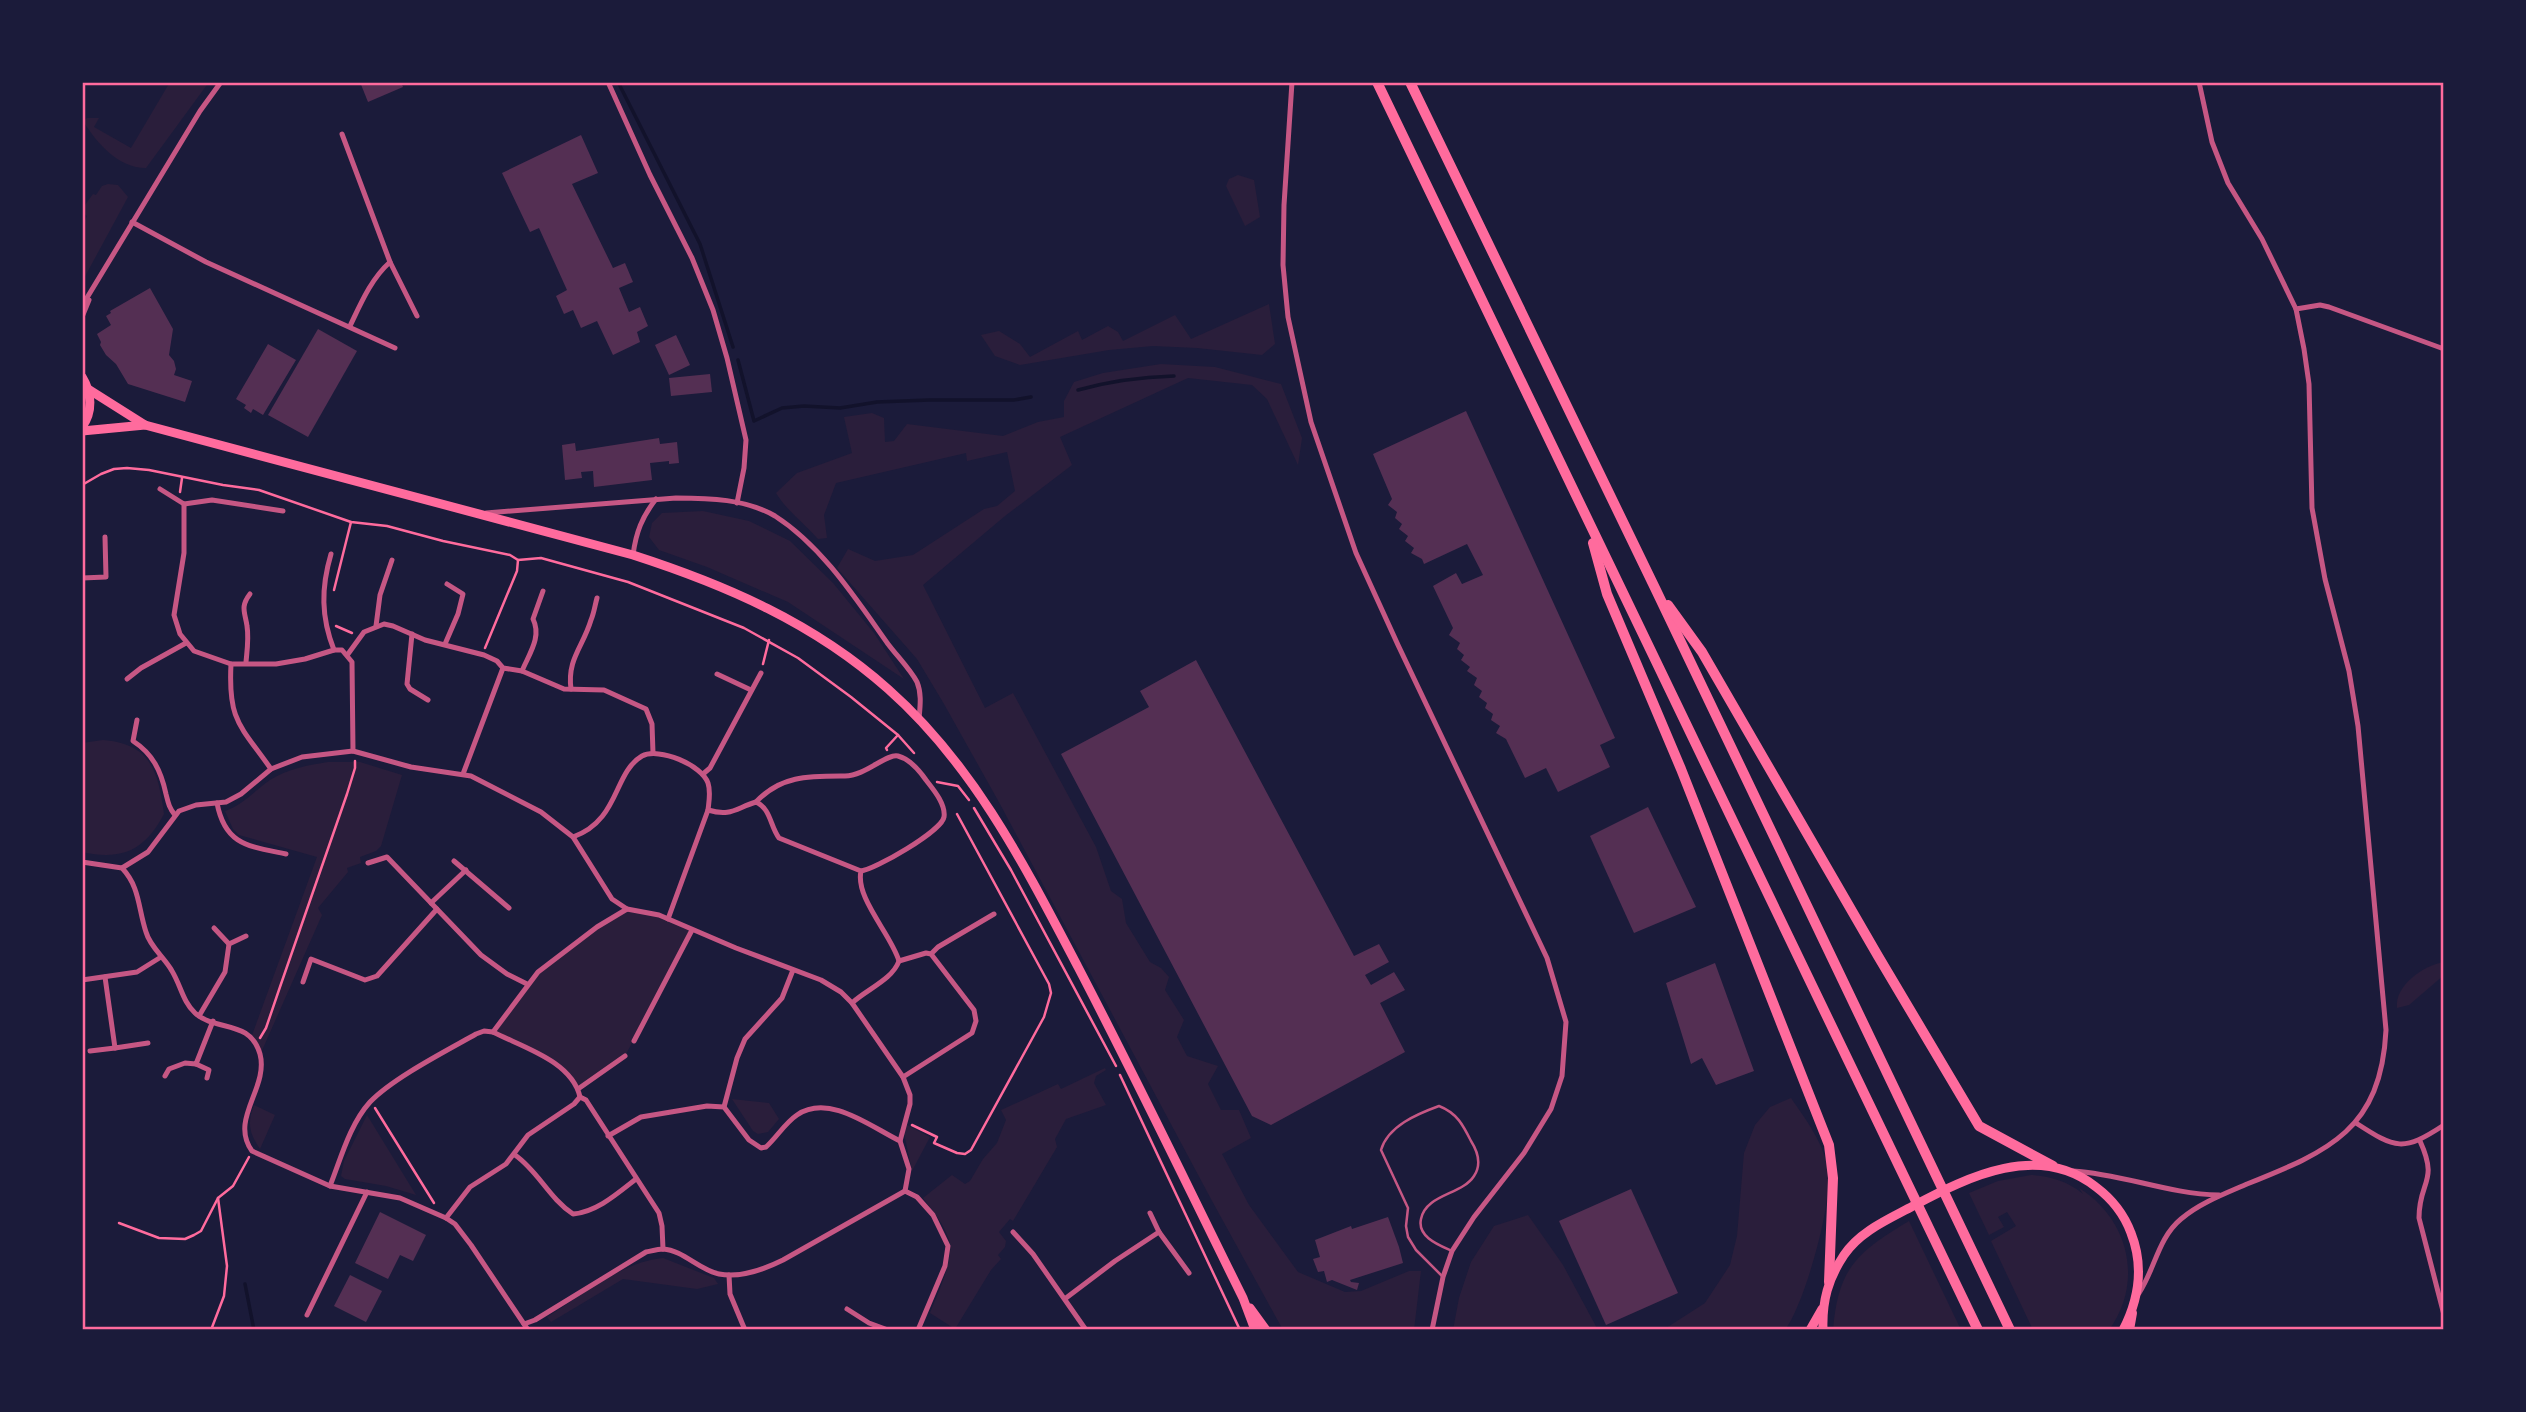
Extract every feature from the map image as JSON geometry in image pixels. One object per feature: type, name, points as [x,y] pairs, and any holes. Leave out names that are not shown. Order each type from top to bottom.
[{"type":"highway","points":[[1377,82],[1978,1330]]},
{"type":"highway","points":[[1410,82],[1656,588],[2010,1330]]},
{"type":"highway","points":[[1587,522],[1607,594],[1681,769],[1829,1145],[1833,1178],[1829,1282]]},
{"type":"highway","points":[[1656,588],[1702,652],[1979,1125],[2053,1166]]},
{"type":"highway","points":[[2129,1330],[2132,1313]]},
{"type":"main road","points":[[82,377],[88,389],[89,411],[82,429],[145,425]]},
{"type":"main road","points":[[88,389],[145,425],[633,555],[712,582],[786,617],[854,661],[919,719],[970,778],[993,812],[1034,882],[1125,1056],[1255,1330]]},
{"type":"main road","points":[[1810,1330],[1822,1307],[1829,1282],[1845,1253],[1863,1236],[1931,1196],[1982,1175],[2023,1164],[2053,1166],[2070,1171],[2105,1193],[2123,1215],[2138,1256],[2137,1296],[2123,1330]]},
{"type":"main road","points":[[1242,1298],[1266,1330]]},
{"type":"main road","points":[[1822,1307],[1823,1330]]},
{"type":"street","points":[[82,306],[200,111],[221,82]]},
{"type":"street","points":[[608,82],[650,175],[692,258],[713,310],[746,440],[737,503]]},
{"type":"street","points":[[1292,82],[1283,205],[1283,265],[1288,317],[1311,422],[1356,553],[1547,958],[1566,1022],[1562,1076],[1551,1109],[1524,1153],[1474,1217],[1452,1251],[1443,1277],[1432,1330]]},
{"type":"street","points":[[2137,1296],[2147,1281],[2164,1239],[2173,1226],[2197,1207],[2275,1173],[2325,1149],[2343,1137],[2356,1123],[2381,1076],[2385,1055],[2385,1017],[2358,726],[2349,671],[2325,579],[2312,508],[2309,384],[2296,309],[2262,239],[2228,183],[2211,142],[2199,82]]},
{"type":"street","points":[[342,134],[390,262],[417,316]]},
{"type":"street","points":[[132,222],[206,261],[395,348]]},
{"type":"street","points":[[350,326],[380,271],[390,262]]},
{"type":"street","points":[[82,317],[91,294]]},
{"type":"street","points":[[2296,309],[2320,305],[2329,307],[2444,349]]},
{"type":"street","points":[[160,489],[184,504],[212,500],[283,511]]},
{"type":"street","points":[[481,513],[656,499],[708,498],[753,506],[775,516],[815,550],[917,682],[921,698],[919,719]]},
{"type":"street","points":[[633,555],[635,536],[641,519],[656,499]]},
{"type":"street","points":[[184,504],[184,553],[174,615],[176,626],[186,643],[194,651],[231,664],[289,663],[342,650],[352,662],[354,751]]},
{"type":"street","points":[[82,578],[106,577],[105,537]]},
{"type":"street","points":[[331,554],[325,577],[323,605],[334,650]]},
{"type":"street","points":[[376,626],[380,594],[392,560]]},
{"type":"street","points":[[445,644],[456,621],[463,594],[447,584]]},
{"type":"street","points":[[522,671],[536,639],[538,629],[533,619],[543,591]]},
{"type":"street","points":[[246,662],[247,625],[242,613],[244,601],[250,594]]},
{"type":"street","points":[[571,689],[571,664],[591,622],[597,598]]},
{"type":"street","points":[[348,654],[359,638],[376,626],[393,626],[484,655],[503,668],[522,671],[553,685],[571,689],[604,690],[646,709],[652,724],[653,753]]},
{"type":"street","points":[[412,634],[407,684],[410,689],[428,700]]},
{"type":"street","points":[[127,679],[186,643]]},
{"type":"street","points":[[231,664],[229,694],[236,718],[271,769]]},
{"type":"street","points":[[463,774],[503,668]]},
{"type":"street","points":[[703,774],[710,768],[761,673]]},
{"type":"street","points":[[717,674],[751,691]]},
{"type":"street","points":[[137,720],[133,741],[154,760],[170,809],[175,815]]},
{"type":"street","points":[[82,862],[122,867],[148,852],[175,815],[196,805],[234,798],[271,769],[315,754],[354,751],[411,767],[463,774],[541,812],[573,837],[612,899],[627,909],[668,919],[834,987],[852,1003],[903,1077],[909,1095],[900,1141],[909,1169],[905,1191]]},
{"type":"street","points":[[573,837],[601,818],[609,809],[635,762],[653,753],[669,755],[703,774],[708,782],[708,810],[668,919]]},
{"type":"street","points":[[708,810],[721,814],[730,813],[756,802],[773,786],[785,781],[859,774],[891,756],[907,760],[919,770],[936,793],[944,810],[944,817],[938,829],[932,833],[861,871],[779,838],[763,805],[756,802]]},
{"type":"street","points":[[217,803],[222,824],[235,838],[250,845],[286,854]]},
{"type":"street","points":[[368,863],[387,857],[481,955],[507,974],[527,984]]},
{"type":"street","points":[[453,861],[509,908]]},
{"type":"street","points":[[122,867],[136,889],[147,936],[172,970],[189,1007],[199,1017],[241,1030],[255,1043],[261,1065],[244,1133],[252,1151],[330,1186],[400,1198],[446,1218],[471,1245],[528,1330]]},
{"type":"street","points":[[431,903],[466,870]]},
{"type":"street","points":[[852,1003],[893,973],[899,961],[896,950],[865,897],[860,881],[861,871]]},
{"type":"street","points":[[303,982],[311,959],[365,980],[377,976],[437,909]]},
{"type":"street","points":[[493,1032],[527,984],[554,958],[627,909]]},
{"type":"street","points":[[932,954],[938,947],[994,914]]},
{"type":"street","points":[[214,928],[229,944]]},
{"type":"street","points":[[634,1041],[692,930]]},
{"type":"street","points":[[229,944],[246,936]]},
{"type":"street","points":[[199,1017],[225,972],[229,944]]},
{"type":"street","points":[[899,961],[926,953],[932,954],[974,1010],[976,1021],[972,1033],[903,1077]]},
{"type":"street","points":[[82,980],[137,972],[161,957]]},
{"type":"street","points":[[724,1107],[745,1039],[782,998],[793,970]]},
{"type":"street","points":[[105,977],[115,1048]]},
{"type":"street","points":[[196,1064],[213,1021]]},
{"type":"street","points":[[330,1186],[350,1135],[371,1101],[420,1067],[476,1034],[493,1032],[558,1065],[578,1089],[580,1097],[586,1100],[659,1213],[663,1249]]},
{"type":"street","points":[[90,1051],[148,1043]]},
{"type":"street","points":[[578,1089],[625,1056]]},
{"type":"street","points":[[165,1076],[169,1069],[185,1063],[196,1064],[209,1070],[207,1078]]},
{"type":"street","points":[[446,1218],[470,1187],[506,1164],[528,1135],[574,1104],[580,1097]]},
{"type":"street","points":[[608,1136],[641,1117],[707,1106],[724,1107],[749,1140],[761,1148],[766,1147],[800,1113],[817,1107],[841,1112],[900,1141]]},
{"type":"street","points":[[2356,1123],[2390,1143],[2401,1145],[2420,1141],[2444,1125]]},
{"type":"street","points":[[2420,1141],[2430,1165],[2427,1184],[2419,1204],[2419,1218],[2444,1315]]},
{"type":"street","points":[[515,1155],[528,1164],[557,1201],[573,1213],[581,1213],[598,1206],[636,1178]]},
{"type":"street","points":[[2070,1171],[2095,1172],[2180,1193],[2220,1195]]},
{"type":"street","points":[[524,1324],[646,1252],[663,1249],[711,1272],[729,1275],[773,1264],[905,1191]]},
{"type":"street","points":[[905,1191],[917,1197],[928,1209],[948,1246],[945,1266],[918,1330]]},
{"type":"street","points":[[307,1315],[367,1192]]},
{"type":"street","points":[[1150,1213],[1159,1232],[1189,1273]]},
{"type":"street","points":[[1013,1232],[1066,1298],[1086,1330]]},
{"type":"street","points":[[1066,1298],[1159,1232]]},
{"type":"street","points":[[729,1275],[734,1306],[745,1330]]},
{"type":"street","points":[[847,1309],[869,1323],[888,1330]]},
{"type":"lane","points":[[1443,1277],[1416,1250],[1408,1237],[1408,1208],[1381,1150],[1384,1139],[1392,1130],[1439,1106],[1459,1118],[1476,1149],[1479,1163],[1471,1181],[1430,1204],[1423,1211],[1419,1222],[1428,1238],[1452,1251]]},
{"type":"path","points":[[82,485],[114,469],[138,468],[223,485],[259,489],[351,522],[387,526],[510,555],[518,560],[541,558],[628,582],[769,640],[834,684],[898,735],[920,762]]},
{"type":"path","points":[[331,600],[351,522]]},
{"type":"path","points":[[484,655],[517,570],[518,560]]},
{"type":"path","points":[[332,620],[339,628],[359,638]]},
{"type":"path","points":[[761,673],[769,640]]},
{"type":"path","points":[[891,756],[886,748],[898,735]]},
{"type":"path","points":[[255,1043],[263,1035],[270,1017],[347,794],[355,768],[354,751]]},
{"type":"path","points":[[935,782],[958,786],[1011,870],[1116,1068],[1240,1330]]},
{"type":"path","points":[[905,1121],[937,1137],[934,1143],[957,1153],[965,1154],[971,1150],[1044,1017],[1051,993],[1049,984],[957,814]]},
{"type":"path","points":[[371,1101],[433,1201],[437,1213]]},
{"type":"path","points":[[119,1223],[159,1238],[185,1239],[201,1231],[218,1198],[233,1186],[252,1151]]},
{"type":"path","points":[[211,1330],[224,1296],[227,1266],[218,1198]]},
{"type":"shaded area","points":[[170,82],[209,82],[146,168],[126,164],[117,159],[102,146],[83,121],[87,118],[99,118],[94,127],[131,148]]},
{"type":"shaded area","points":[[1238,175],[1254,180],[1260,217],[1245,226],[1226,186],[1229,179]]},
{"type":"shaded area","points":[[118,185],[128,197],[82,282],[82,226],[87,216],[82,209],[93,194],[96,195],[102,186]]},
{"type":"shaded area","points":[[1269,304],[1275,344],[1262,355],[1153,346],[1109,350],[1020,365],[995,356],[981,335],[999,331],[1020,344],[1030,357],[1078,331],[1082,340],[1108,326],[1118,332],[1123,341],[1175,315],[1191,339]]},
{"type":"shaded area","points":[[1161,364],[1215,367],[1281,384],[1302,438],[1298,465],[1267,399],[1252,385],[1188,378],[1060,437],[1072,465],[1005,516],[923,585],[985,708],[1013,693],[1096,847],[1111,891],[1122,899],[1126,923],[1150,962],[1161,968],[1169,977],[1165,990],[1184,1020],[1177,1037],[1187,1056],[1218,1066],[1208,1084],[1221,1110],[1239,1110],[1251,1138],[1222,1154],[1249,1205],[1298,1272],[1345,1292],[1361,1291],[1409,1271],[1421,1271],[1414,1330],[1283,1330],[944,704],[917,659],[837,568],[848,549],[875,561],[913,555],[984,509],[997,506],[1015,491],[1007,452],[967,461],[966,453],[836,483],[824,515],[827,538],[818,539],[776,493],[797,473],[852,453],[844,417],[872,413],[884,418],[885,442],[894,441],[907,424],[1003,436],[1038,422],[1064,417],[1064,401],[1074,382],[1103,373]]},
{"type":"shaded area","points":[[703,511],[749,521],[790,541],[833,583],[874,633],[904,679],[788,602],[707,567],[659,550],[649,537],[652,523],[662,513]]},
{"type":"shaded area","points":[[103,740],[132,747],[149,762],[159,785],[164,814],[140,844],[131,850],[109,855],[82,852],[82,743]]},
{"type":"shaded area","points":[[328,762],[360,762],[402,775],[381,846],[376,851],[360,857],[361,863],[347,868],[348,872],[318,908],[322,915],[260,1055],[251,1038],[317,857],[239,835],[233,829],[225,811],[277,776],[298,768]]},
{"type":"shaded area","points":[[627,909],[644,911],[692,930],[625,1056],[578,1089],[558,1064],[493,1032],[538,972]]},
{"type":"shaded area","points":[[2444,962],[2444,975],[2409,1005],[2397,1008],[2400,992],[2412,978],[2428,967]]},
{"type":"shaded area","points":[[1105,1068],[1106,1070],[1096,1076],[1094,1083],[1106,1105],[1066,1119],[1055,1139],[1057,1147],[1013,1221],[1010,1219],[999,1232],[1006,1241],[1005,1247],[998,1255],[1001,1259],[991,1270],[955,1329],[930,1313],[944,1276],[950,1248],[944,1229],[923,1198],[952,1175],[965,1184],[970,1181],[983,1159],[997,1143],[1006,1120],[1001,1110],[1058,1084],[1061,1089]]},
{"type":"shaded area","points":[[1791,1098],[1814,1132],[1823,1150],[1828,1170],[1822,1228],[1809,1276],[1793,1317],[1785,1330],[1663,1330],[1705,1303],[1730,1265],[1737,1236],[1744,1153],[1755,1125],[1770,1107]]},
{"type":"shaded area","points":[[732,1099],[769,1103],[779,1119],[768,1132],[758,1134],[753,1131]]},
{"type":"shaded area","points":[[254,1105],[275,1115],[260,1149],[250,1128]]},
{"type":"shaded area","points":[[367,1115],[416,1195],[341,1176],[344,1161]]},
{"type":"shaded area","points":[[907,1125],[930,1137],[912,1171],[904,1133]]},
{"type":"shaded area","points":[[2031,1175],[2059,1180],[2083,1194],[2079,1188],[2096,1201],[2120,1234],[2128,1272],[2126,1292],[2120,1311],[2109,1330],[2033,1330],[1991,1241],[2016,1226],[2007,1212],[1998,1217],[2004,1227],[1989,1235],[1969,1193],[1998,1181]]},
{"type":"shaded area","points":[[1528,1215],[1563,1265],[1598,1330],[1453,1330],[1459,1298],[1471,1262],[1494,1226]]},
{"type":"shaded area","points":[[1909,1221],[1961,1330],[1833,1330],[1840,1291],[1854,1263],[1876,1242]]},
{"type":"shaded area","points":[[663,1258],[714,1278],[718,1284],[697,1289],[623,1279],[551,1322],[547,1317],[617,1273],[647,1261]]},
{"type":"building","points":[[360,82],[401,82],[403,87],[368,102]]},
{"type":"building","points":[[581,135],[598,173],[572,184],[613,268],[625,263],[633,282],[619,288],[629,312],[640,307],[648,326],[637,332],[640,342],[613,355],[597,321],[581,328],[573,310],[564,314],[556,296],[567,290],[539,228],[530,232],[502,173]]},
{"type":"building","points":[[150,288],[173,329],[169,355],[176,369],[174,375],[192,381],[185,402],[128,384],[100,345],[97,334],[111,325],[106,316],[110,311]]},
{"type":"building","points":[[318,329],[357,351],[308,437],[268,415]]},
{"type":"building","points":[[676,335],[690,365],[669,375],[655,345]]},
{"type":"building","points":[[268,344],[296,360],[263,415],[253,409],[251,413],[244,408],[246,405],[236,399]]},
{"type":"building","points":[[710,374],[712,392],[671,396],[669,378]]},
{"type":"building","points":[[1466,411],[1615,738],[1600,745],[1610,767],[1558,792],[1546,768],[1525,778],[1506,739],[1496,733],[1500,726],[1491,720],[1493,714],[1485,708],[1487,703],[1479,697],[1482,691],[1474,685],[1477,678],[1467,671],[1470,667],[1461,660],[1464,655],[1457,649],[1460,643],[1449,635],[1453,628],[1433,586],[1456,573],[1462,584],[1483,575],[1467,544],[1424,564],[1422,559],[1411,553],[1414,548],[1405,541],[1408,536],[1399,529],[1402,524],[1395,518],[1397,512],[1388,505],[1392,499],[1373,454]]},
{"type":"building","points":[[659,438],[660,444],[677,442],[679,463],[650,463],[652,480],[594,487],[593,471],[581,472],[582,478],[565,480],[562,445],[575,443],[576,451]]},
{"type":"building","points":[[1196,660],[1354,956],[1379,944],[1389,962],[1365,975],[1371,985],[1394,972],[1405,990],[1380,1003],[1405,1052],[1271,1125],[1252,1116],[1061,754],[1149,707],[1140,691]]},
{"type":"building","points":[[1648,807],[1696,907],[1634,933],[1590,836]]},
{"type":"building","points":[[1715,963],[1754,1071],[1716,1085],[1702,1058],[1691,1064],[1666,983]]},
{"type":"building","points":[[1631,1189],[1678,1293],[1606,1325],[1559,1221]]},
{"type":"building","points":[[380,1212],[426,1235],[413,1261],[400,1255],[388,1279],[355,1263]]},
{"type":"building","points":[[1388,1217],[1403,1263],[1350,1280],[1359,1283],[1357,1290],[1332,1280],[1327,1282],[1324,1271],[1318,1272],[1313,1259],[1320,1257],[1315,1240],[1351,1226],[1352,1229]]},
{"type":"building","points":[[350,1275],[382,1291],[366,1322],[334,1306]]},
{"type":"waterway","points":[[618,82],[700,244],[733,347]]},
{"type":"waterway","points":[[738,360],[754,421],[782,408],[804,406],[840,408],[877,402],[1014,400],[1031,397]]},
{"type":"waterway","points":[[1078,390],[1125,380],[1174,376]]},
{"type":"waterway","points":[[245,1284],[254,1330]]}]
